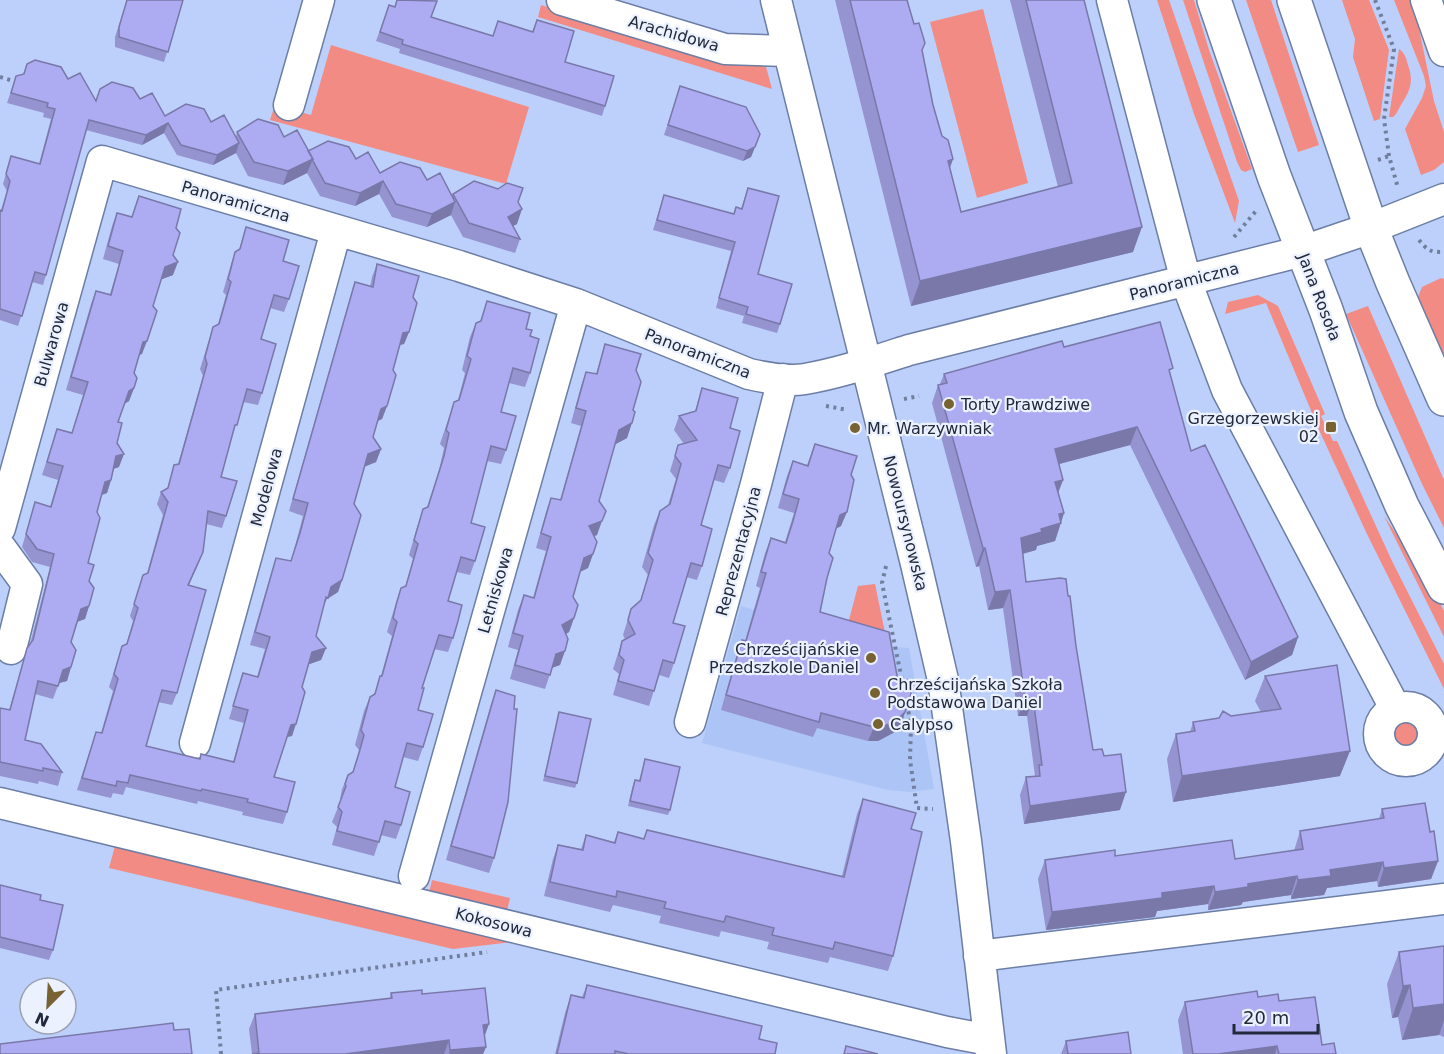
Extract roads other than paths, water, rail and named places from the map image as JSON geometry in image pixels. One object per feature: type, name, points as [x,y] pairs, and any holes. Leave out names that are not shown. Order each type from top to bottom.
[{"type":"main road","name":"Jana Rosoła","points":[[1214,0],[1274,177],[1326,310],[1361,412],[1402,506],[1444,587]]},
{"type":"main road","points":[[1294,0],[1371,228],[1444,399]]},
{"type":"street","points":[[289,105],[319,0]]},
{"type":"street","name":"Arachidowa","points":[[562,0],[725,49],[788,51]]},
{"type":"street","name":"Nowoursynowska","points":[[776,0],[943,680],[966,842],[990,1047]]},
{"type":"street","points":[[1112,0],[1186,281],[1227,390],[1395,708]]},
{"type":"street","points":[[1426,0],[1444,51]]},
{"type":"street","name":"Panoramiczna","points":[[102,161],[459,266],[576,304],[749,374],[769,379],[803,380],[909,350],[1303,251],[1371,228],[1444,199]]},
{"type":"street","name":"Bulwarowa","points":[[0,528],[102,161]]},
{"type":"street","name":"Modelowa","points":[[195,743],[336,231]]},
{"type":"street","name":"Letniskowa","points":[[414,876],[576,304]]},
{"type":"street","name":"Reprezentacyjna","points":[[690,722],[783,379]]},
{"type":"street","points":[[0,547],[27,584],[11,649]]},
{"type":"street","name":"Kokosowa","points":[[0,803],[947,1032],[990,1047]]},
{"type":"street","points":[[979,956],[1444,899]]},
{"type":"place","name":"Torty Prawdziwe","points":[[949,404]]},
{"type":"place","name":"Grzegorzewskiej 02","points":[[1331,427]]},
{"type":"place","name":"Mr. Warzywniak","points":[[855,428]]},
{"type":"place","name":"Chrześcijańskie Przedszkole Daniel","points":[[871,658]]},
{"type":"place","name":"Chrześcijańska Szkoła Podstawowa Daniel","points":[[875,693]]},
{"type":"place","name":"Calypso","points":[[878,724]]}]
